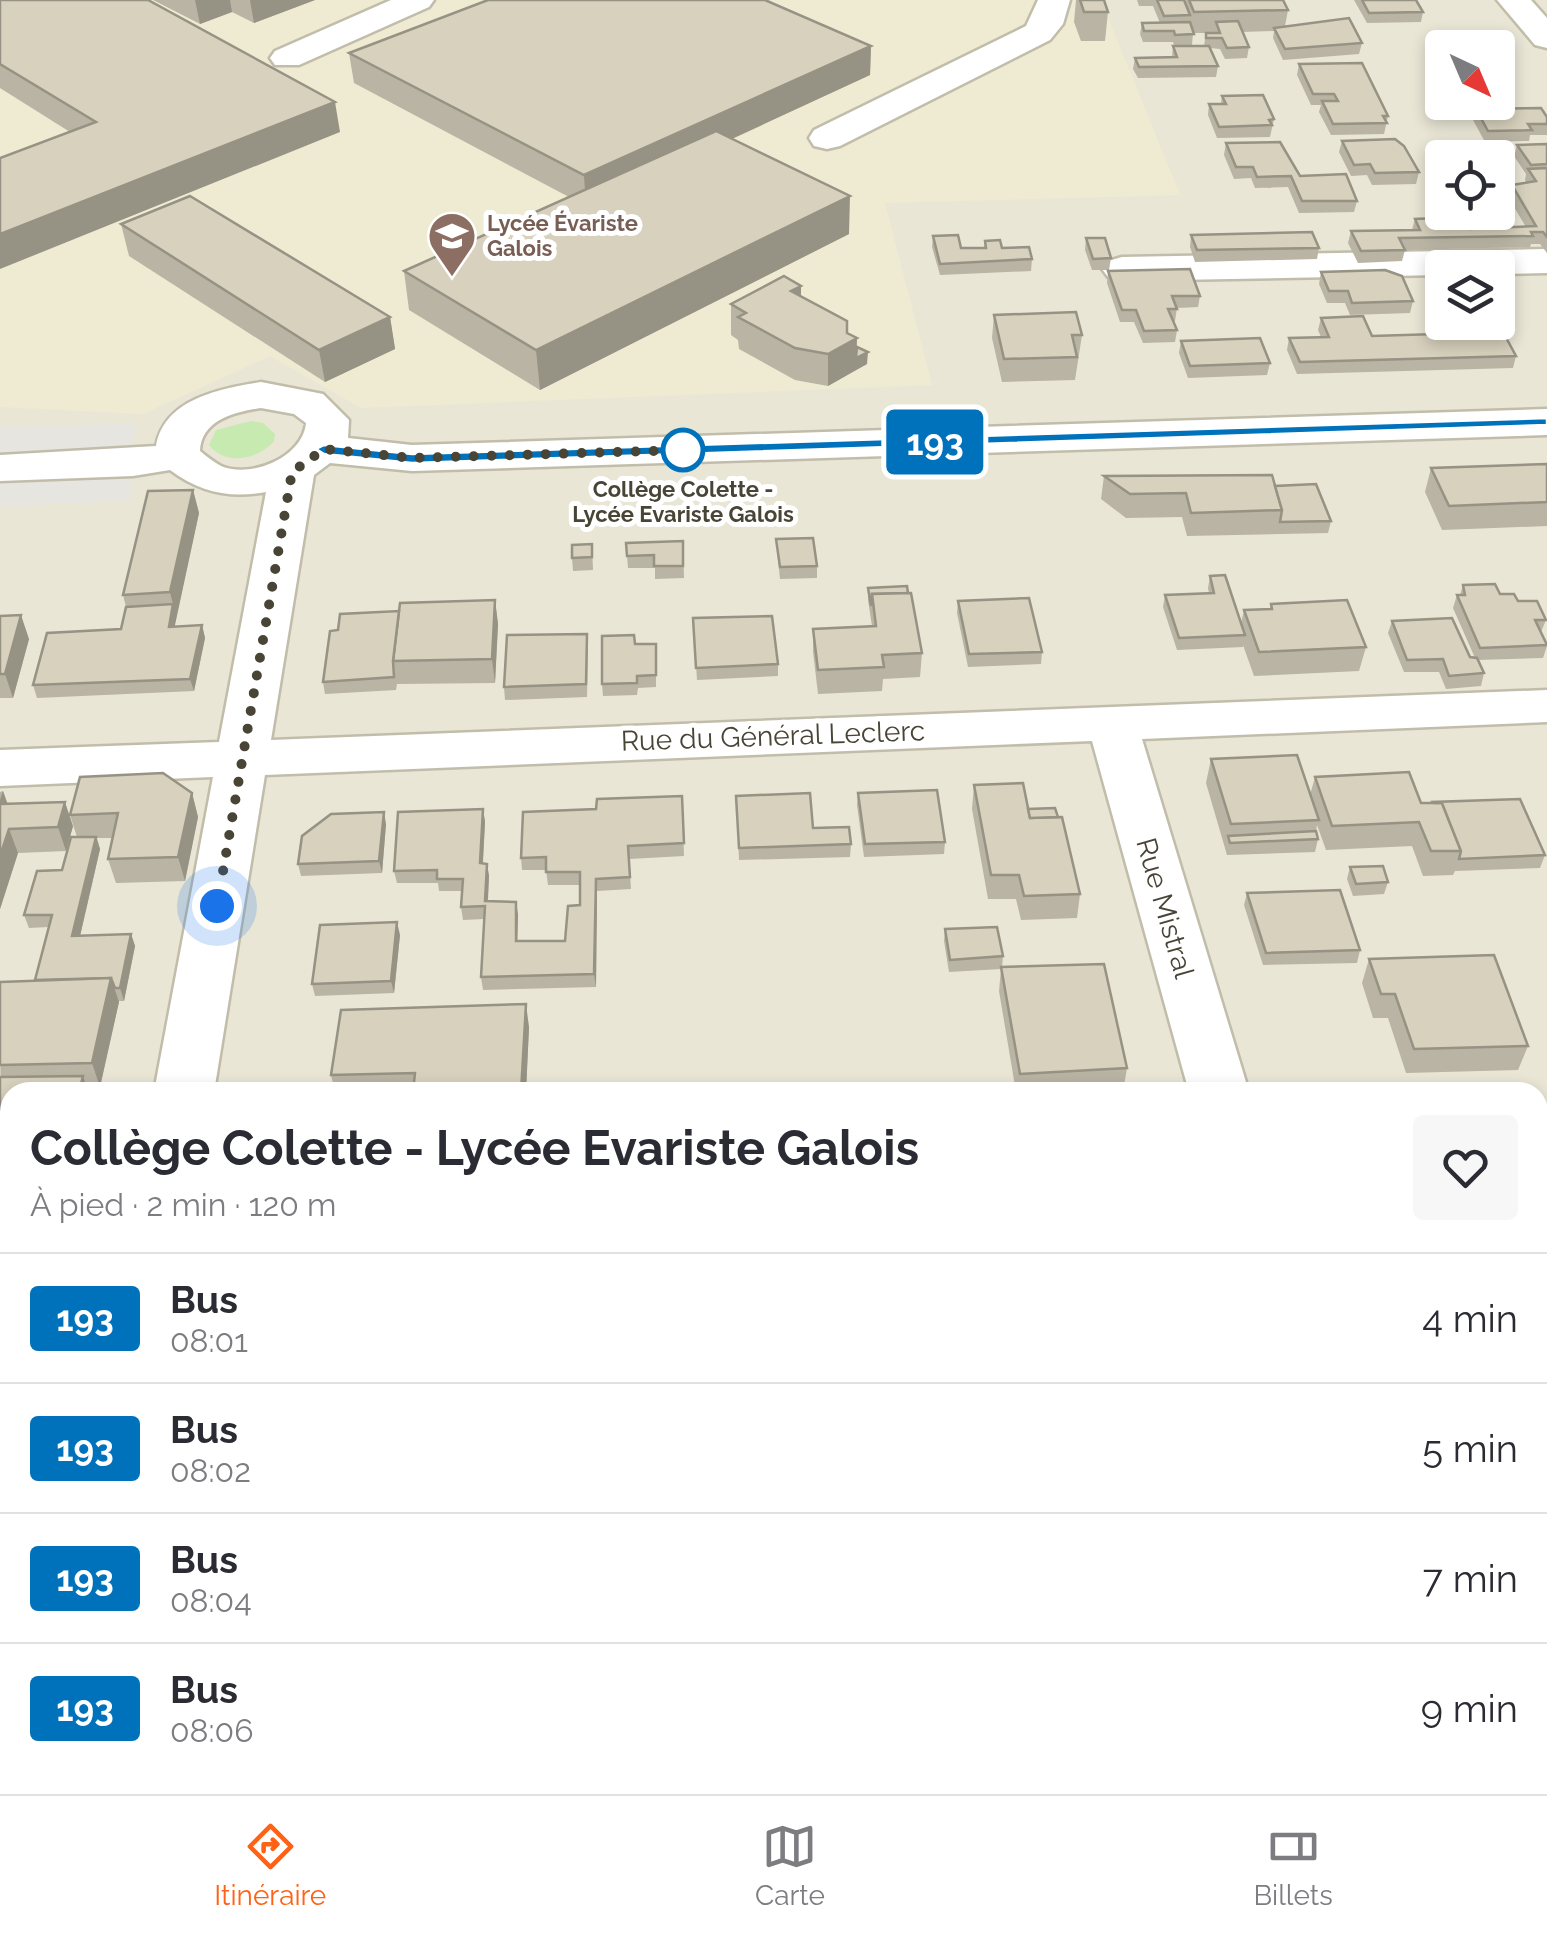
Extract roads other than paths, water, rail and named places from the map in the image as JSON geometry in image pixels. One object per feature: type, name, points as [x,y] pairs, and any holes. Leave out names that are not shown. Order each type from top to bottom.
[{"type":"street","points":[[287,58],[418,0]]},
{"type":"street","points":[[827,138],[1038,33],[1047,24],[1054,0]]},
{"type":"street","points":[[1526,3],[1547,38]]},
{"type":"street","points":[[1122,269],[1547,261]]},
{"type":"street","points":[[186,1082],[242,757],[308,461],[330,436],[330,422],[321,410],[294,399],[261,395],[236,398],[195,416],[176,442],[178,456],[202,476],[222,481],[258,480],[308,461],[1547,422]]},
{"type":"street","points":[[0,468],[134,463],[178,456]]},
{"type":"street","name":"Rue du Général Leclerc","points":[[0,768],[1547,706]]},
{"type":"street","name":"Rue Mistral","points":[[1112,723],[1215,1082]]},
{"type":"place","name":"Lycée Évariste Galois","points":[[452,278]]},
{"type":"place","name":"Collège Colette - Lycée Evariste Galois","points":[[683,450]]}]
